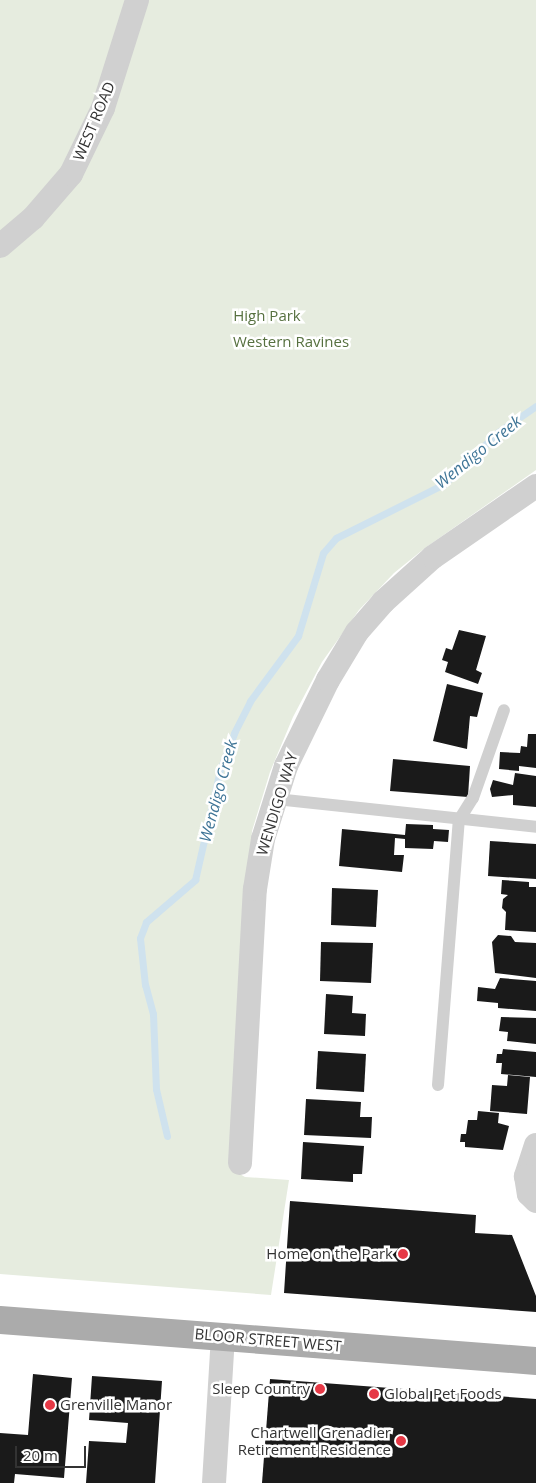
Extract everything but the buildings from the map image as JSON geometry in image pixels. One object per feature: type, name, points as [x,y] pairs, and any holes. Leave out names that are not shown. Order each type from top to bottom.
[{"type":"main road","name":"BLOOR STREET WEST","points":[[0,1320],[536,1361]]},
{"type":"street","name":"WEST ROAD","points":[[0,246],[32,218],[71,174],[103,108],[137,0]]},
{"type":"street","name":"WENDIGO WAY","points":[[240,1164],[255,889],[263,839],[276,799],[305,724],[357,632],[384,602],[427,562],[536,486]]},
{"type":"street","points":[[536,1145],[526,1176],[529,1194],[536,1201]]},
{"type":"street","points":[[214,1483],[223,1336]]},
{"type":"lane","points":[[438,1085],[459,820],[473,798],[504,710]]},
{"type":"lane","points":[[276,799],[536,827]]},
{"type":"green space","name":"High Park","points":[[0,0],[536,0],[536,470],[425,548],[394,573],[359,610],[322,662],[293,717],[270,772],[252,831],[231,1169],[245,1177],[289,1180],[271,1295],[0,1274]]},
{"type":"waterway","name":"Wendigo Creek","points":[[167,1136],[156,1089],[153,1014],[145,985],[140,938],[146,922],[195,880],[220,770],[234,733],[250,701],[298,636],[323,553],[336,538],[444,484],[497,433],[536,406]]},
{"type":"place","name":"Home on the Park","points":[[403,1254]]},
{"type":"place","name":"Sleep Country","points":[[320,1389]]},
{"type":"place","name":"Global Pet Foods","points":[[374,1394]]},
{"type":"place","name":"Grenville Manor","points":[[50,1405]]},
{"type":"place","name":"Chartwell Grenadier Retirement Residence","points":[[401,1441]]},
{"type":"park label","name":"Western Ravines","points":[[291,342]]}]
